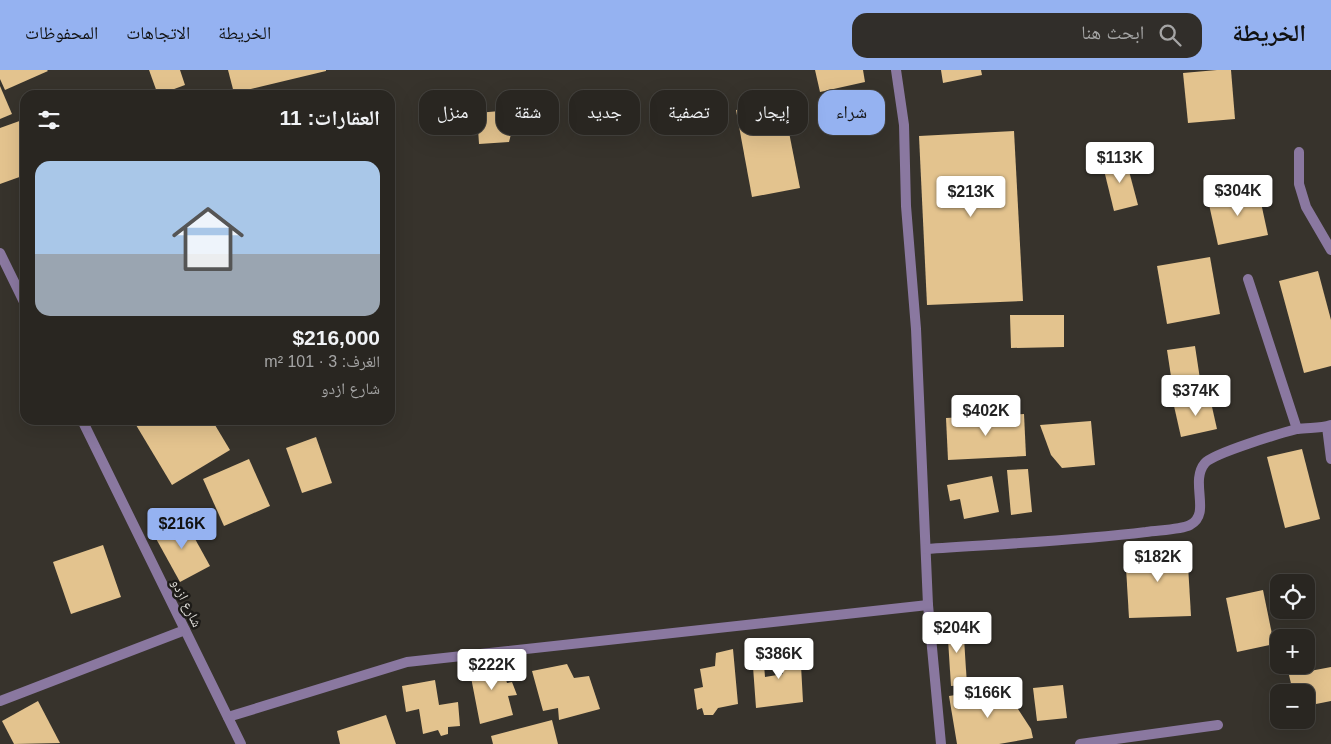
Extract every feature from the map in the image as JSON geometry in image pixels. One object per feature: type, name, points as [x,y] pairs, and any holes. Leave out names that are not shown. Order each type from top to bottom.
[{"type":"street","points":[[896,70],[904,125],[906,206],[916,328],[928,605],[941,744]]},
{"type":"street","points":[[1299,152],[1299,184],[1306,207],[1331,250]]},
{"type":"street","points":[[0,253],[20,294]]},
{"type":"street","points":[[1248,279],[1297,429]]},
{"type":"street","name":"شارع ازدو","points":[[84,425],[241,744]]},
{"type":"street","points":[[926,549],[1129,534],[1188,526],[1198,520],[1201,512],[1198,490],[1199,472],[1206,461],[1226,452],[1297,429],[1329,426],[1331,459]]},
{"type":"street","points":[[228,717],[407,662],[928,605]]},
{"type":"street","points":[[0,701],[185,630]]},
{"type":"street","points":[[1080,744],[1218,725]]},
{"type":"building","points":[[0,70],[48,71],[5,90],[0,79]]},
{"type":"building","points":[[149,70],[180,70],[185,85],[172,90],[156,90]]},
{"type":"building","points":[[228,70],[326,70],[247,90],[233,90]]},
{"type":"building","points":[[815,70],[863,70],[865,82],[829,90],[820,90]]},
{"type":"building","points":[[941,70],[981,70],[982,75],[943,83]]},
{"type":"building","points":[[1231,70],[1235,119],[1188,123],[1183,73]]},
{"type":"building","points":[[0,86],[12,114],[0,119]]},
{"type":"building","points":[[496,111],[496,135],[511,135],[509,142],[479,144],[478,135],[486,135],[486,112]]},
{"type":"building","points":[[20,121],[20,177],[0,184],[0,128]]},
{"type":"building","points":[[1014,131],[1023,301],[927,305],[919,136]]},
{"type":"building","points":[[741,135],[790,135],[800,188],[752,197]]},
{"type":"building","points":[[1125,156],[1138,205],[1114,211],[1102,162]]},
{"type":"building","points":[[1258,189],[1268,235],[1218,245],[1208,200]]},
{"type":"building","points":[[1210,257],[1220,314],[1167,324],[1157,266]]},
{"type":"building","points":[[1318,271],[1331,320],[1331,366],[1304,373],[1279,281]]},
{"type":"building","points":[[1010,315],[1064,315],[1064,347],[1011,348]]},
{"type":"building","points":[[1195,346],[1200,379],[1172,383],[1167,350]]},
{"type":"building","points":[[1210,398],[1217,429],[1181,437],[1174,406]]},
{"type":"building","points":[[1024,414],[1026,456],[948,460],[946,418]]},
{"type":"building","points":[[1091,421],[1095,465],[1062,468],[1051,455],[1040,425]]},
{"type":"building","points":[[136,425],[215,425],[230,450],[172,485]]},
{"type":"building","points":[[316,437],[332,483],[302,493],[286,448]]},
{"type":"building","points":[[1302,449],[1320,519],[1285,528],[1267,457]]},
{"type":"building","points":[[249,459],[270,506],[224,526],[203,479]]},
{"type":"building","points":[[1028,469],[1032,512],[1011,515],[1007,470]]},
{"type":"building","points":[[992,476],[999,512],[964,519],[960,499],[950,501],[947,485]]},
{"type":"building","points":[[184,519],[210,566],[180,582],[154,535]]},
{"type":"building","points":[[103,545],[121,597],[71,614],[53,562]]},
{"type":"building","points":[[1187,548],[1191,616],[1129,618],[1125,551]]},
{"type":"building","points":[[1263,590],[1271,629],[1270,645],[1237,652],[1226,598]]},
{"type":"building","points":[[963,623],[967,685],[951,686],[947,624]]},
{"type":"building","points":[[800,647],[803,702],[756,708],[752,653],[763,652],[765,677],[783,674],[780,648]]},
{"type":"building","points":[[733,649],[738,704],[718,708],[713,715],[704,715],[702,708],[697,710],[694,689],[703,687],[700,669],[715,666],[716,653]]},
{"type":"building","points":[[500,659],[507,683],[512,682],[517,695],[508,696],[513,715],[480,724],[469,667]]},
{"type":"building","points":[[567,664],[574,678],[589,676],[600,709],[559,720],[558,708],[543,711],[532,671]]},
{"type":"building","points":[[1331,667],[1331,701],[1315,704],[1315,684],[1291,684],[1289,675],[1315,674],[1315,670]]},
{"type":"building","points":[[435,680],[439,705],[458,702],[460,726],[448,727],[448,734],[441,736],[438,730],[423,734],[419,709],[406,712],[402,686]]},
{"type":"building","points":[[1063,685],[1067,718],[1037,721],[1033,688]]},
{"type":"building","points":[[988,690],[989,696],[1011,692],[1012,700],[1031,729],[1033,738],[999,744],[957,744],[949,696]]},
{"type":"building","points":[[38,701],[60,743],[14,744],[2,721]]},
{"type":"building","points":[[386,715],[396,744],[340,744],[337,731]]},
{"type":"building","points":[[552,720],[558,744],[493,744],[491,736]]}]
